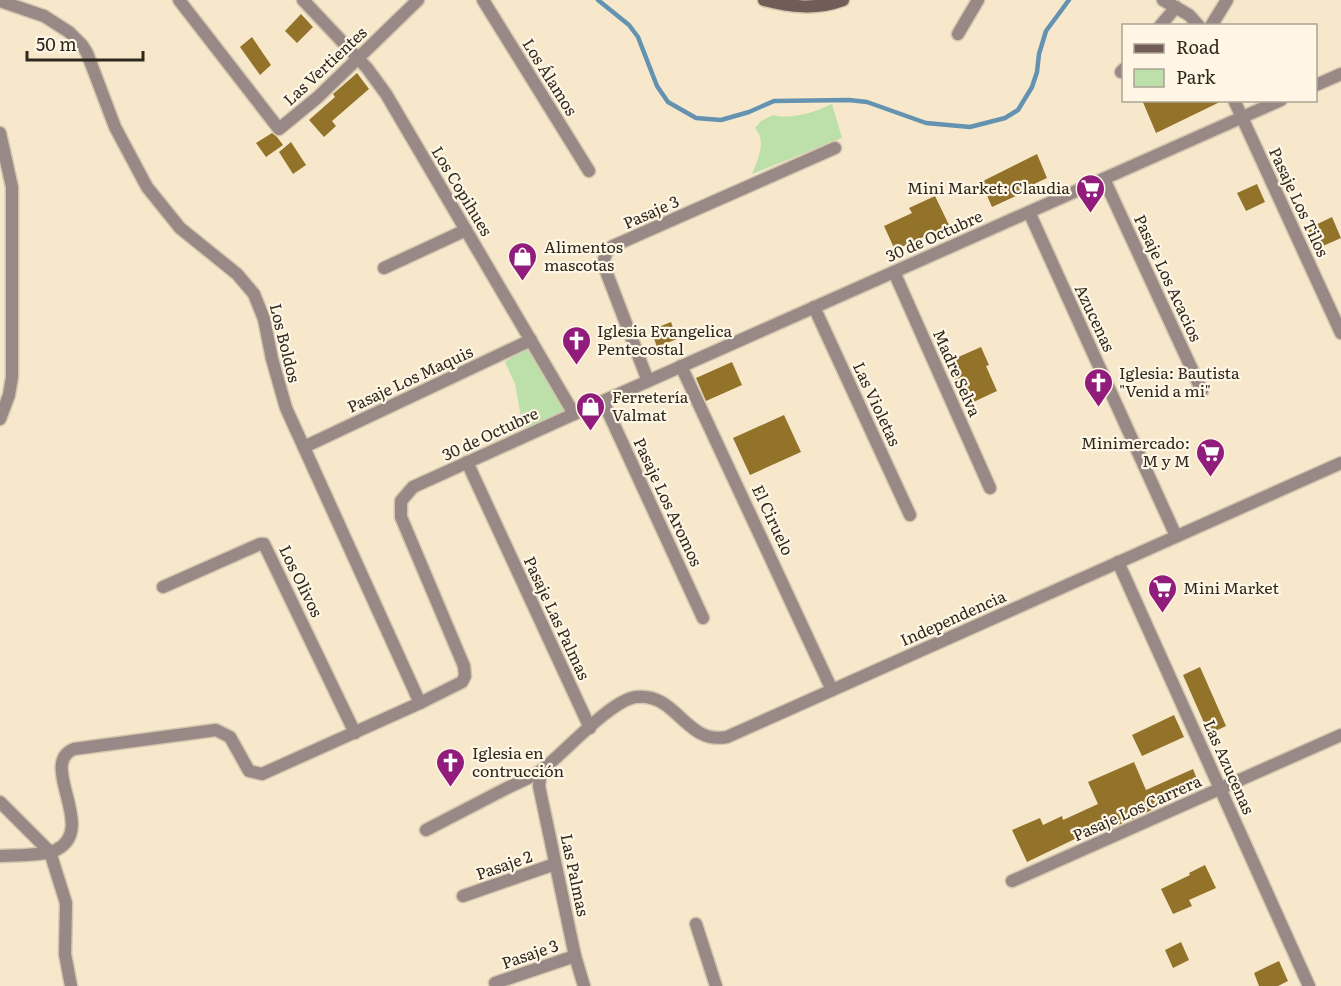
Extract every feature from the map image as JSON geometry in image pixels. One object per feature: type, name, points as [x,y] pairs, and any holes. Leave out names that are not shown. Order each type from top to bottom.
[{"type":"main road","points":[[764,0],[809,7],[843,0]]},
{"type":"street","name":"Los Boldos","points":[[0,0],[44,16],[76,38],[87,53],[116,128],[147,187],[180,228],[237,274],[255,294],[264,319],[278,384],[304,447],[420,703]]},
{"type":"street","name":"Las Vertientes","points":[[179,0],[279,129],[318,97],[418,0]]},
{"type":"street","name":"Los Copihues","points":[[303,0],[358,58],[386,94],[574,414]]},
{"type":"street","name":"Los Álamos","points":[[483,0],[590,171]]},
{"type":"street","points":[[958,34],[978,0]]},
{"type":"street","points":[[1163,0],[1189,15],[1197,24]]},
{"type":"street","points":[[1212,24],[1227,0]]},
{"type":"street","points":[[1162,24],[1176,7]]},
{"type":"street","points":[[1317,86],[1341,74]]},
{"type":"street","name":"Pasaje Los Tilos","points":[[1235,102],[1341,333]]},
{"type":"street","name":"30 de Octubre","points":[[50,852],[64,844],[70,831],[72,812],[61,766],[66,754],[74,749],[216,730],[230,737],[249,771],[262,774],[420,703],[459,684],[464,679],[466,671],[401,517],[400,506],[404,495],[413,487],[1277,102]]},
{"type":"street","points":[[0,133],[12,187],[12,377],[9,396],[0,419]]},
{"type":"street","name":"Pasaje 3","points":[[648,381],[604,266],[603,261],[607,252],[614,246],[835,148]]},
{"type":"street","name":"Pasaje Los Acacios","points":[[1104,179],[1202,391]]},
{"type":"street","name":"Azucenas","points":[[1029,212],[1176,536]]},
{"type":"street","points":[[384,267],[466,230]]},
{"type":"street","name":"Madre Selva","points":[[894,272],[990,488]]},
{"type":"street","name":"Las Violetas","points":[[814,307],[910,515]]},
{"type":"street","name":"Pasaje Los Maquis","points":[[304,447],[531,340]]},
{"type":"street","name":"El Ciruelo","points":[[681,366],[832,690]]},
{"type":"street","name":"Pasaje Los Aromos","points":[[603,401],[703,618]]},
{"type":"street","name":"Pasaje Las Palmas","points":[[467,462],[590,728]]},
{"type":"street","name":"Independencia","points":[[590,728],[619,703],[634,697],[642,697],[665,704],[698,733],[711,738],[727,737],[1176,536],[1340,466]]},
{"type":"street","name":"Los Olivos","points":[[163,587],[260,544],[266,546],[355,733]]},
{"type":"street","name":"Las Azucenas","points":[[1119,562],[1309,986]]},
{"type":"street","points":[[426,830],[541,771],[590,728]]},
{"type":"street","name":"Pasaje Los Carrera","points":[[1012,881],[1341,735]]},
{"type":"street","name":"Las Palmas","points":[[541,771],[539,786],[575,956],[584,986]]},
{"type":"street","points":[[0,802],[50,852],[66,903],[65,954],[71,986]]},
{"type":"street","points":[[0,856],[50,852]]},
{"type":"street","name":"Pasaje 2","points":[[463,896],[555,864]]},
{"type":"street","points":[[696,924],[716,986]]},
{"type":"street","name":"Pasaje 3","points":[[495,983],[575,956]]},
{"type":"green space","points":[[832,104],[842,138],[752,174],[761,145],[759,133],[755,128],[761,121],[773,115],[787,117],[818,110]]},
{"type":"green space","points":[[530,345],[571,412],[523,428],[515,384],[505,362]]},
{"type":"building","points":[[301,14],[313,27],[297,43],[285,31]]},
{"type":"building","points":[[252,37],[271,65],[260,75],[240,47]]},
{"type":"building","points":[[357,73],[369,89],[332,121],[336,126],[324,137],[309,120]]},
{"type":"building","points":[[1143,102],[1220,102],[1156,133]]},
{"type":"building","points":[[272,133],[283,145],[266,157],[256,143]]},
{"type":"building","points":[[291,142],[306,165],[293,174],[279,152]]},
{"type":"building","points":[[1037,154],[1047,178],[992,207],[981,182]]},
{"type":"building","points":[[1257,184],[1265,202],[1246,211],[1237,193]]},
{"type":"building","points":[[935,196],[949,225],[895,250],[884,226],[912,213],[909,208]]},
{"type":"building","points":[[1332,217],[1341,238],[1314,250],[1305,230]]},
{"type":"building","points":[[671,322],[677,339],[657,347],[651,330]]},
{"type":"building","points":[[981,347],[997,391],[967,405],[947,362]]},
{"type":"building","points":[[732,362],[742,385],[706,401],[696,378]]},
{"type":"building","points":[[784,415],[801,452],[750,475],[733,438]]},
{"type":"building","points":[[1200,667],[1226,726],[1209,734],[1183,675]]},
{"type":"building","points":[[1174,715],[1184,737],[1142,756],[1132,735]]},
{"type":"building","points":[[1134,762],[1146,790],[1193,769],[1199,784],[1157,804],[1158,807],[1137,817],[1104,831],[1103,828],[1079,837],[1027,862],[1012,830],[1040,818],[1043,825],[1062,816],[1063,820],[1098,804],[1088,782]]},
{"type":"building","points":[[1205,865],[1216,888],[1189,900],[1192,906],[1173,914],[1161,889]]},
{"type":"building","points":[[1181,942],[1189,960],[1173,968],[1165,950]]},
{"type":"building","points":[[1279,961],[1288,981],[1278,986],[1259,986],[1254,973]]},
{"type":"waterway","points":[[598,0],[629,25],[638,37],[657,86],[668,102],[696,118],[721,120],[749,112],[774,101],[849,100],[867,102],[926,123],[970,127],[1005,118],[1018,110],[1032,87],[1046,31],[1069,0]]},
{"type":"place","name":"Mini Market: Claudia","points":[[1091,214]]},
{"type":"place","name":"Alimentos mascotas","points":[[523,282]]},
{"type":"place","name":"Iglesia Evangelica Pentecostal","points":[[576,366]]},
{"type":"place","name":"Iglesia: Bautista \"Venid a mi\"","points":[[1098,408]]},
{"type":"place","name":"Ferretería Valmat","points":[[591,432]]},
{"type":"place","name":"Minimercado: M y M","points":[[1211,478]]},
{"type":"place","name":"Mini Market","points":[[1162,614]]},
{"type":"place","name":"Iglesia en contrucción","points":[[451,788]]}]
